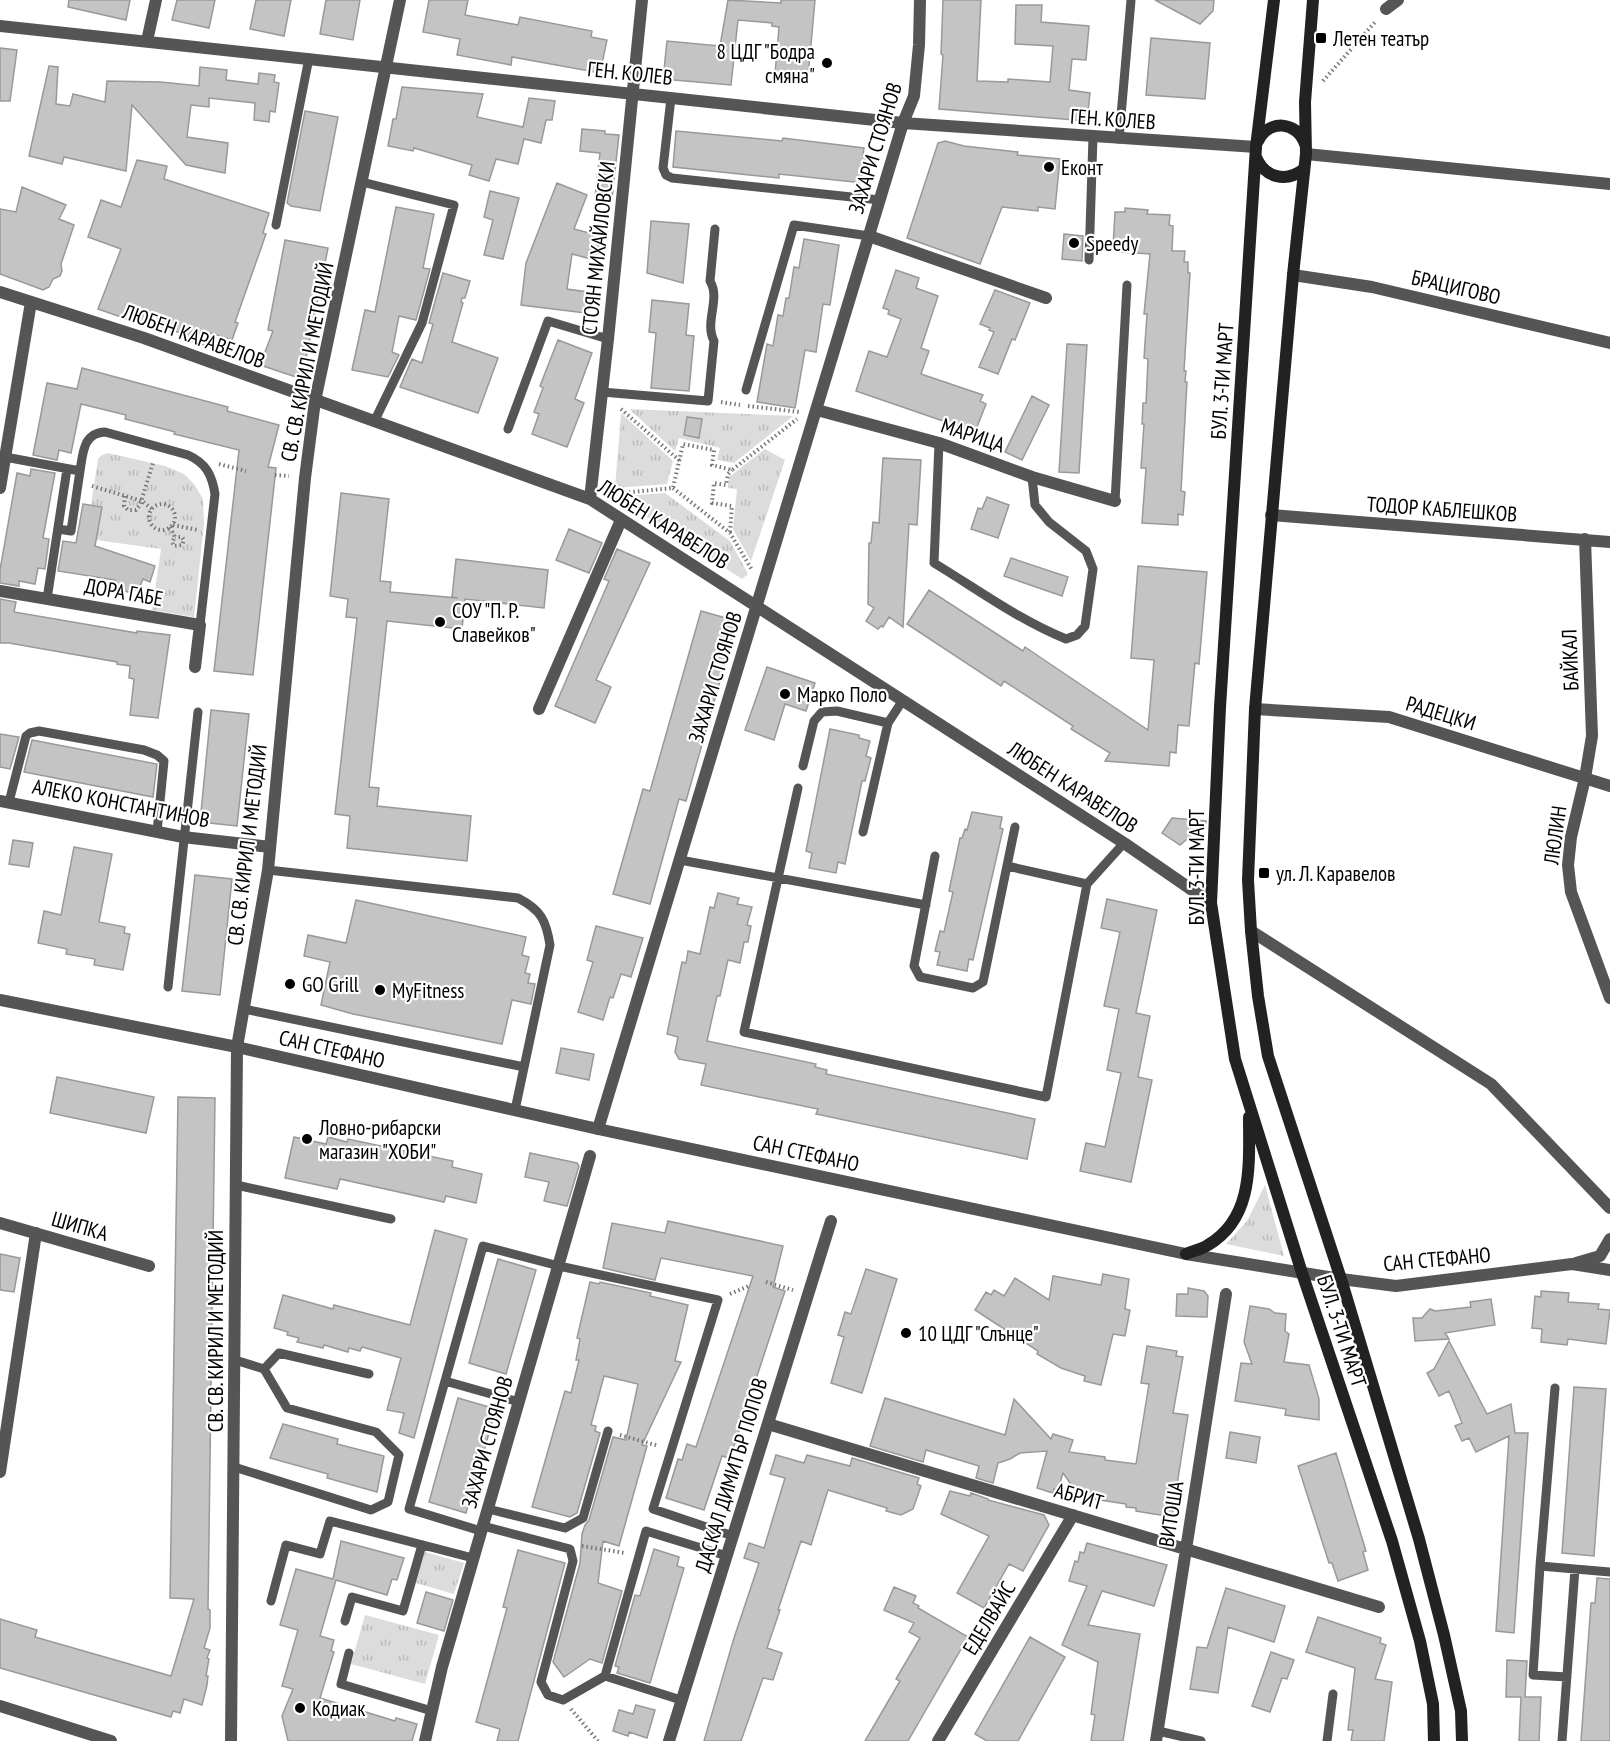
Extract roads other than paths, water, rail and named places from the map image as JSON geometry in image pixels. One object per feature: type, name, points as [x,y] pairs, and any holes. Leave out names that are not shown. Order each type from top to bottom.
[{"type":"main road","name":"БУЛ. 3-ТИ МАРТ","points":[[1274,0],[1257,148],[1220,707],[1211,903],[1235,1059],[1302,1274],[1392,1541],[1417,1630],[1433,1704],[1434,1741]]},
{"type":"main road","name":"БУЛ. 3-ТИ МАРТ","points":[[1313,0],[1305,102],[1306,149],[1271,515],[1256,709],[1248,880],[1251,931],[1258,996],[1268,1056],[1341,1279],[1419,1539],[1461,1711],[1462,1741]]},
{"type":"main road","points":[[1304,169],[1290,177],[1278,177],[1262,168],[1257,148],[1264,131],[1275,125],[1287,125],[1298,131],[1306,149]]},
{"type":"main road","points":[[1186,1254],[1208,1245],[1228,1229],[1241,1209],[1247,1182],[1249,1104]]},
{"type":"street","points":[[147,41],[156,0]]},
{"type":"street","name":"СВ. СВ. КИРИЛ И МЕТОДИЙ","points":[[231,1741],[237,1047],[268,870],[304,490],[315,401],[400,0]]},
{"type":"street","name":"СТОЯН МИХАЙЛОВСКИ","points":[[590,499],[642,0]]},
{"type":"street","name":"ЗАХАРИ СТОЯНОВ","points":[[598,1129],[903,123],[914,96],[920,45],[920,0]]},
{"type":"street","points":[[1386,9],[1398,0]]},
{"type":"street","name":"ГЕН. КОЛЕВ","points":[[0,26],[903,123],[1257,148]]},
{"type":"street","points":[[1306,149],[1610,184]]},
{"type":"street","name":"ЗАХАРИ СТОЯНОВ","points":[[869,236],[1046,298]]},
{"type":"street","name":"БРАЦИГОВО","points":[[1293,275],[1372,287],[1610,343]]},
{"type":"street","name":"ЛЮБЕН КАРАВЕЛОВ","points":[[0,292],[144,338],[590,499],[1124,843],[1211,903]]},
{"type":"street","points":[[0,488],[31,302]]},
{"type":"street","name":"МАРИЦА","points":[[817,410],[939,443],[1032,477],[1115,501]]},
{"type":"street","name":"ТОДОР КАБЛЕШКОВ","points":[[1271,515],[1610,542]]},
{"type":"street","points":[[539,709],[621,520]]},
{"type":"street","name":"БАЙКАЛ","points":[[1585,540],[1592,736],[1585,778]]},
{"type":"street","name":"ДОРА ГАБЕ","points":[[0,591],[200,625]]},
{"type":"street","points":[[195,667],[200,625]]},
{"type":"street","name":"РАДЕЦКИ","points":[[1256,709],[1389,717],[1610,786]]},
{"type":"street","name":"ЛЮЛИН","points":[[1585,778],[1569,855],[1570,892],[1610,998]]},
{"type":"street","name":"АЛЕКО КОНСТАНТИНОВ","points":[[4,801],[183,837],[270,847]]},
{"type":"street","points":[[1251,931],[1491,1084],[1610,1208]]},
{"type":"street","name":"САН СТЕФАНО","points":[[0,1000],[237,1047],[598,1129],[1186,1254],[1302,1274],[1396,1286],[1572,1264],[1610,1270]]},
{"type":"street","name":"ЗАХАРИ СТОЯНОВ","points":[[425,1741],[442,1666],[590,1156]]},
{"type":"street","points":[[1596,1193],[1610,1191]]},
{"type":"street","name":"ДАСКАЛ ДИМИТЪР ПОПОВ","points":[[669,1741],[831,1221]]},
{"type":"street","name":"ШИПКА","points":[[0,1223],[149,1266]]},
{"type":"street","points":[[0,1472],[36,1233]]},
{"type":"street","points":[[1572,1264],[1600,1256],[1610,1239]]},
{"type":"street","name":"ВИТОША","points":[[1157,1736],[1226,1294]]},
{"type":"street","name":"АБРИТ","points":[[768,1424],[1378,1606]]},
{"type":"street","name":"ЕДЕЛВАЙС","points":[[938,1741],[1073,1515]]},
{"type":"street","points":[[0,1706],[111,1741]]},
{"type":"lane","points":[[1119,139],[1131,0]]},
{"type":"lane","points":[[276,225],[309,58]]},
{"type":"lane","points":[[671,98],[663,168],[666,175],[672,178],[880,200]]},
{"type":"lane","points":[[1089,260],[1092,137]]},
{"type":"lane","points":[[362,182],[454,205],[422,323],[374,422]]},
{"type":"lane","points":[[746,390],[794,225],[869,236]]},
{"type":"lane","points":[[602,392],[708,401],[714,341],[710,333],[714,288],[710,280],[715,229]]},
{"type":"lane","points":[[1115,501],[1127,285]]},
{"type":"lane","points":[[508,429],[548,321],[608,339]]},
{"type":"lane","points":[[58,529],[71,531],[84,448],[89,437],[105,432],[198,459],[206,467],[212,479],[214,494],[200,625]]},
{"type":"lane","points":[[939,443],[934,562],[1027,621],[1066,639],[1077,635],[1085,626],[1093,569],[1086,551],[1049,522],[1035,505],[1032,477]]},
{"type":"lane","points":[[5,457],[80,471]]},
{"type":"lane","points":[[47,599],[68,469]]},
{"type":"lane","points":[[862,832],[888,723],[903,700]]},
{"type":"lane","points":[[803,766],[814,722],[822,712],[837,711],[888,723]]},
{"type":"lane","points":[[168,987],[198,712]]},
{"type":"lane","points":[[4,801],[26,736],[30,732],[39,731],[144,750],[158,755],[164,761],[158,832]]},
{"type":"lane","points":[[798,788],[744,1032],[1046,1097],[1087,884],[1124,843]]},
{"type":"lane","points":[[935,856],[914,966],[920,977],[973,988],[983,982],[1015,827]]},
{"type":"lane","points":[[680,860],[926,905]]},
{"type":"lane","points":[[1007,866],[1087,884]]},
{"type":"lane","points":[[268,870],[518,898],[532,905],[541,915],[548,931],[550,945],[515,1110]]},
{"type":"lane","points":[[244,1009],[524,1066]]},
{"type":"lane","points":[[236,1185],[391,1220]]},
{"type":"lane","points":[[727,1556],[646,1531],[605,1676],[563,1700],[548,1695],[541,1682],[573,1561],[570,1549],[409,1509],[483,1246],[559,1266],[718,1300],[653,1509],[733,1536]]},
{"type":"lane","points":[[264,1369],[279,1353],[369,1374]]},
{"type":"lane","points":[[234,1467],[371,1510],[388,1502],[399,1455],[376,1432],[287,1408],[264,1369],[235,1360]]},
{"type":"lane","points":[[445,1381],[519,1402]]},
{"type":"lane","points":[[1555,1388],[1533,1675],[1567,1677]]},
{"type":"lane","points":[[488,1509],[565,1528],[583,1518],[608,1431]]},
{"type":"lane","points":[[271,1601],[286,1545],[320,1554],[330,1521],[473,1558]]},
{"type":"lane","points":[[345,1621],[352,1597],[403,1611],[422,1545]]},
{"type":"lane","points":[[1540,1566],[1610,1572]]},
{"type":"lane","points":[[1562,1741],[1575,1569]]},
{"type":"lane","points":[[349,1653],[341,1684],[432,1711]]},
{"type":"lane","points":[[605,1676],[681,1700]]},
{"type":"lane","points":[[1327,1741],[1334,1694]]},
{"type":"lane","points":[[1157,1736],[1201,1741]]},
{"type":"place","name":"Летен театър","points":[[1321,38]]},
{"type":"place","name":"8 ЦДГ \"Бодра смяна\"","points":[[827,63]]},
{"type":"place","name":"Еконт","points":[[1049,167]]},
{"type":"place","name":"Speedy","points":[[1074,243]]},
{"type":"place","name":"СОУ \"П. Р. Славейков\"","points":[[440,622]]},
{"type":"place","name":"Марко Поло","points":[[785,694]]},
{"type":"place","name":"ул. Л. Каравелов","points":[[1264,873]]},
{"type":"place","name":"GO Grill","points":[[290,984]]},
{"type":"place","name":"MyFitness","points":[[380,990]]},
{"type":"place","name":"Ловно-рибарски магазин \"ХОБИ\"","points":[[307,1139]]},
{"type":"place","name":"10 ЦДГ \"Слънце\"","points":[[906,1333]]},
{"type":"place","name":"Кодиак","points":[[300,1708]]}]
